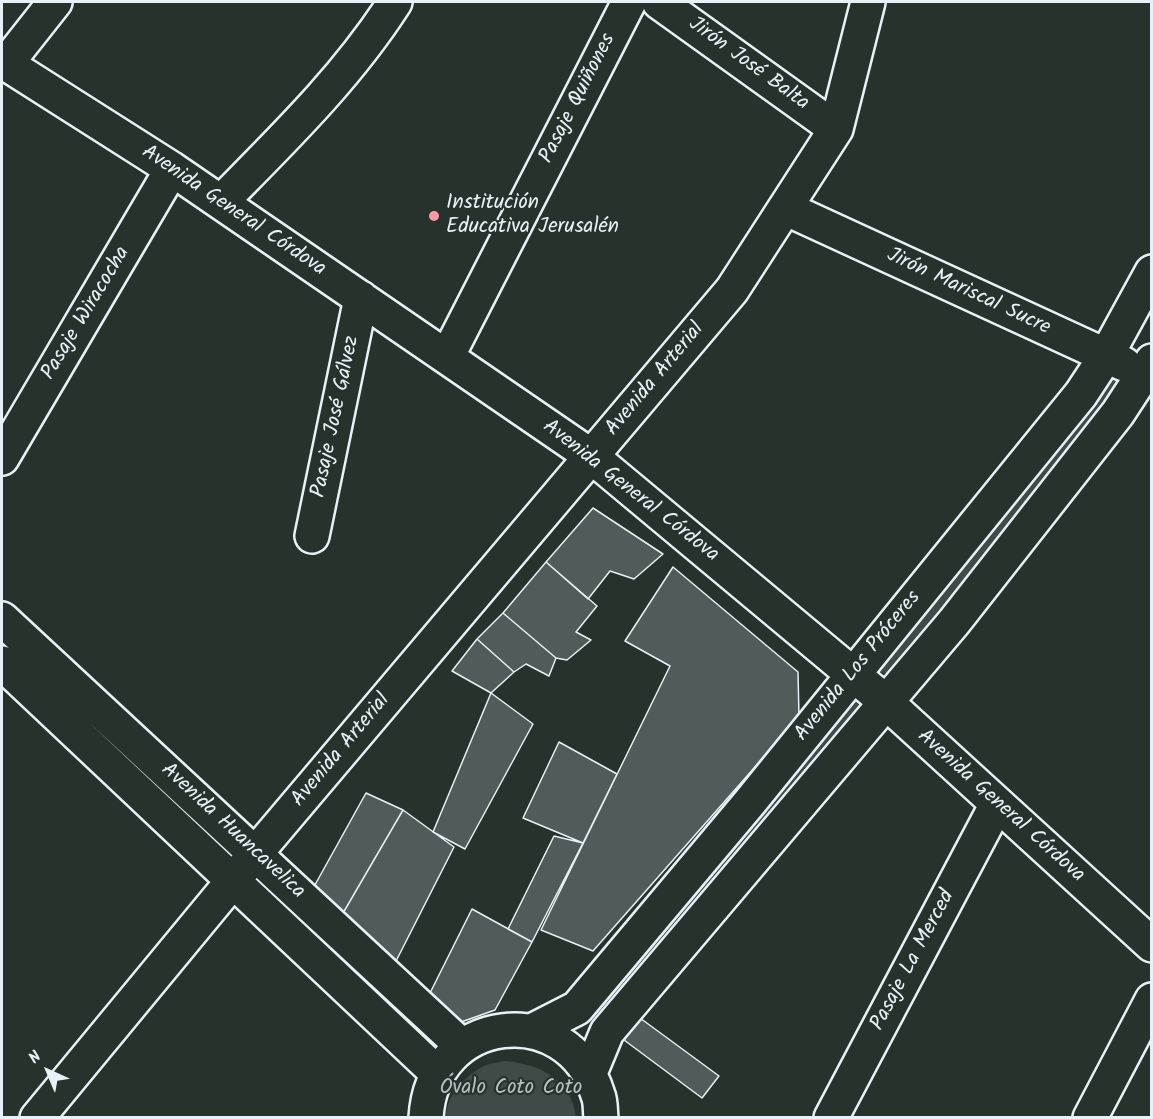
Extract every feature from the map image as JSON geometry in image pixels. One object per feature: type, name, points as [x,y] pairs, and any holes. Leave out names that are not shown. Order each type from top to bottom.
[{"type":"street","points":[[4,63],[55,2]]},
{"type":"street","points":[[221,202],[307,115],[372,36],[395,2]]},
{"type":"street","name":"Pasaje Quiñones","points":[[447,357],[629,2]]},
{"type":"street","name":"Jirón José Balta","points":[[659,2],[836,129]]},
{"type":"street","name":"Avenida Arterial","points":[[234,880],[732,290],[836,129],[868,2]]},
{"type":"street","name":"Avenida General Córdova","points":[[4,63],[221,202],[591,456],[854,674],[1152,945]]},
{"type":"street","name":"Pasaje Wiracocha","points":[[2,458],[172,170]]},
{"type":"street","name":"Jirón Mariscal Sucre","points":[[785,208],[1106,356],[1149,370]]},
{"type":"street","name":"Avenida Los Próceres","points":[[532,1031],[577,1008],[854,674],[1081,394],[1106,356],[1152,272]]},
{"type":"street","name":"Pasaje José Gálvez","points":[[312,536],[361,298]]},
{"type":"street","name":"Avenida Los Próceres","points":[[590,1073],[607,1032],[954,622],[1149,370]]},
{"type":"street","name":"Avenida Huancavelica","points":[[2,619],[462,1046]]},
{"type":"street","name":"Avenida Huancavelica","points":[[2,663],[437,1073]]},
{"type":"street","name":"Pasaje La Merced","points":[[831,1118],[998,804]]},
{"type":"street","points":[[37,1118],[234,880]]},
{"type":"street","points":[[1089,1118],[1152,1000]]},
{"type":"street","points":[[426,1118],[427,1099],[437,1073],[448,1058],[462,1046],[484,1035],[507,1029],[532,1031],[555,1039],[574,1054],[590,1073],[599,1096],[601,1118]]},
{"type":"green space","points":[[1108,367],[1127,377],[891,674],[879,672]]},
{"type":"green space","points":[[856,694],[872,706],[606,1019],[589,1009]]},
{"type":"green space","name":"Óvalo Coto Coto","points":[[506,1061],[531,1066],[552,1076],[568,1093],[576,1117],[446,1117],[454,1093],[465,1079],[486,1065]]},
{"type":"building","points":[[593,508],[663,554],[634,579],[610,571],[588,599],[546,562]]},
{"type":"building","points":[[546,562],[597,606],[576,632],[591,640],[567,660],[556,658],[503,613]]},
{"type":"building","points":[[673,567],[798,672],[799,717],[593,951],[541,930],[670,666],[625,641]]},
{"type":"building","points":[[503,613],[556,658],[549,676],[526,664],[514,672],[477,639]]},
{"type":"building","points":[[477,639],[514,672],[491,693],[452,671]]},
{"type":"building","points":[[491,693],[533,724],[465,849],[433,832]]},
{"type":"building","points":[[559,742],[617,774],[583,843],[523,818]]},
{"type":"building","points":[[366,793],[403,810],[339,920],[311,892]]},
{"type":"building","points":[[403,810],[454,847],[392,969],[339,920]]},
{"type":"building","points":[[554,836],[583,843],[532,942],[508,929]]},
{"type":"building","points":[[472,909],[532,942],[495,1010],[450,1026],[425,1003]]},
{"type":"building","points":[[640,1018],[719,1076],[702,1098],[624,1040]]},
{"type":"place","name":"Institución Educativa Jerusalén","points":[[434,216]]}]
